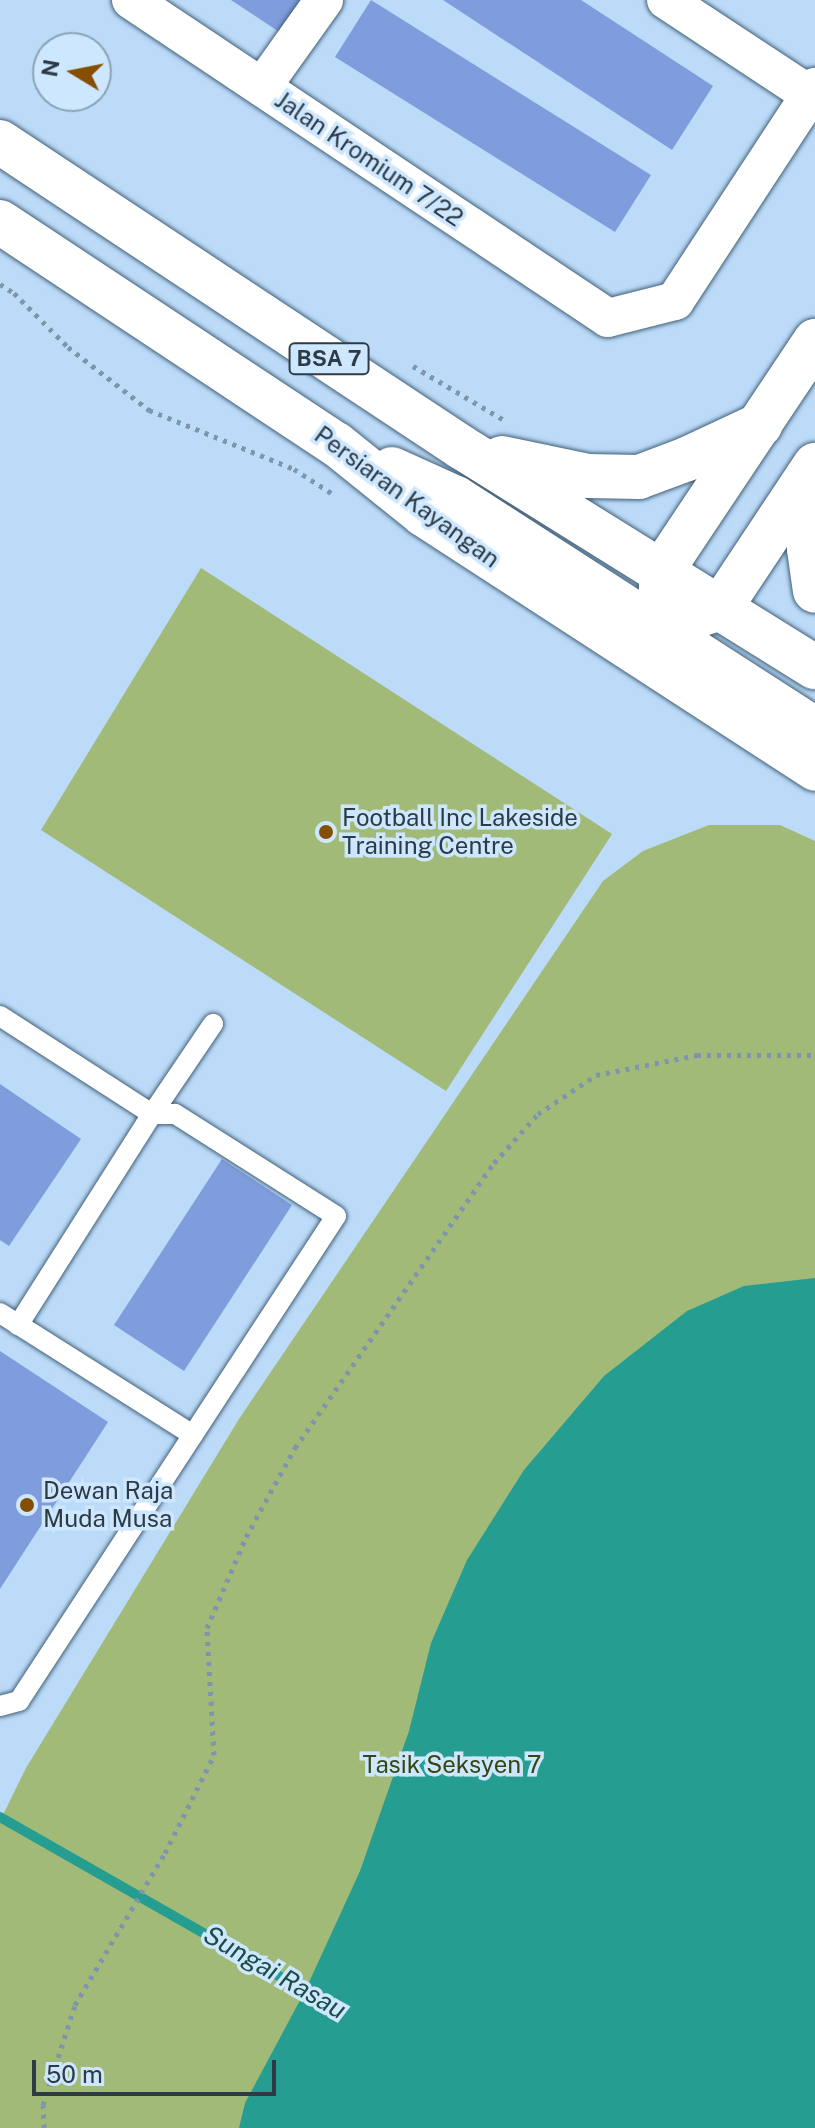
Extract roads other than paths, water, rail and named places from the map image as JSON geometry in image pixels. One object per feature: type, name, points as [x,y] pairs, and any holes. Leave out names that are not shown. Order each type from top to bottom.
[{"type":"main road","name":"BSA 7","points":[[0,142],[461,447],[815,667]]},
{"type":"main road","name":"Persiaran Kayangan","points":[[0,222],[336,444],[423,514],[815,769]]},
{"type":"main road","points":[[661,629],[661,572],[815,341]]},
{"type":"main road","points":[[461,447],[551,471],[588,476],[639,477],[687,459],[762,424]]},
{"type":"main road","points":[[336,444],[456,498],[815,729]]},
{"type":"main road","points":[[661,629],[720,608],[815,465]]},
{"type":"main road","points":[[815,510],[809,549],[815,591]]},
{"type":"street","name":"Jalan Kromium 7/22","points":[[131,0],[608,318],[675,301],[812,91]]},
{"type":"street","points":[[262,87],[324,0]]},
{"type":"street","points":[[666,0],[812,91]]},
{"type":"lane","points":[[0,1016],[152,1114],[175,1114],[336,1216],[19,1701],[0,1706]]},
{"type":"lane","points":[[18,1325],[213,1024]]},
{"type":"lane","points":[[0,1313],[193,1435]]},
{"type":"waterway","name":"Sungai Rasau","points":[[0,1817],[305,1991]]},
{"type":"place","name":"Football Inc Lakeside Training Centre","points":[[326,832]]},
{"type":"place","name":"Dewan Raja Muda Musa","points":[[27,1505]]},
{"type":"park label","name":"Tasik Seksyen 7","points":[[452,1765]]}]
